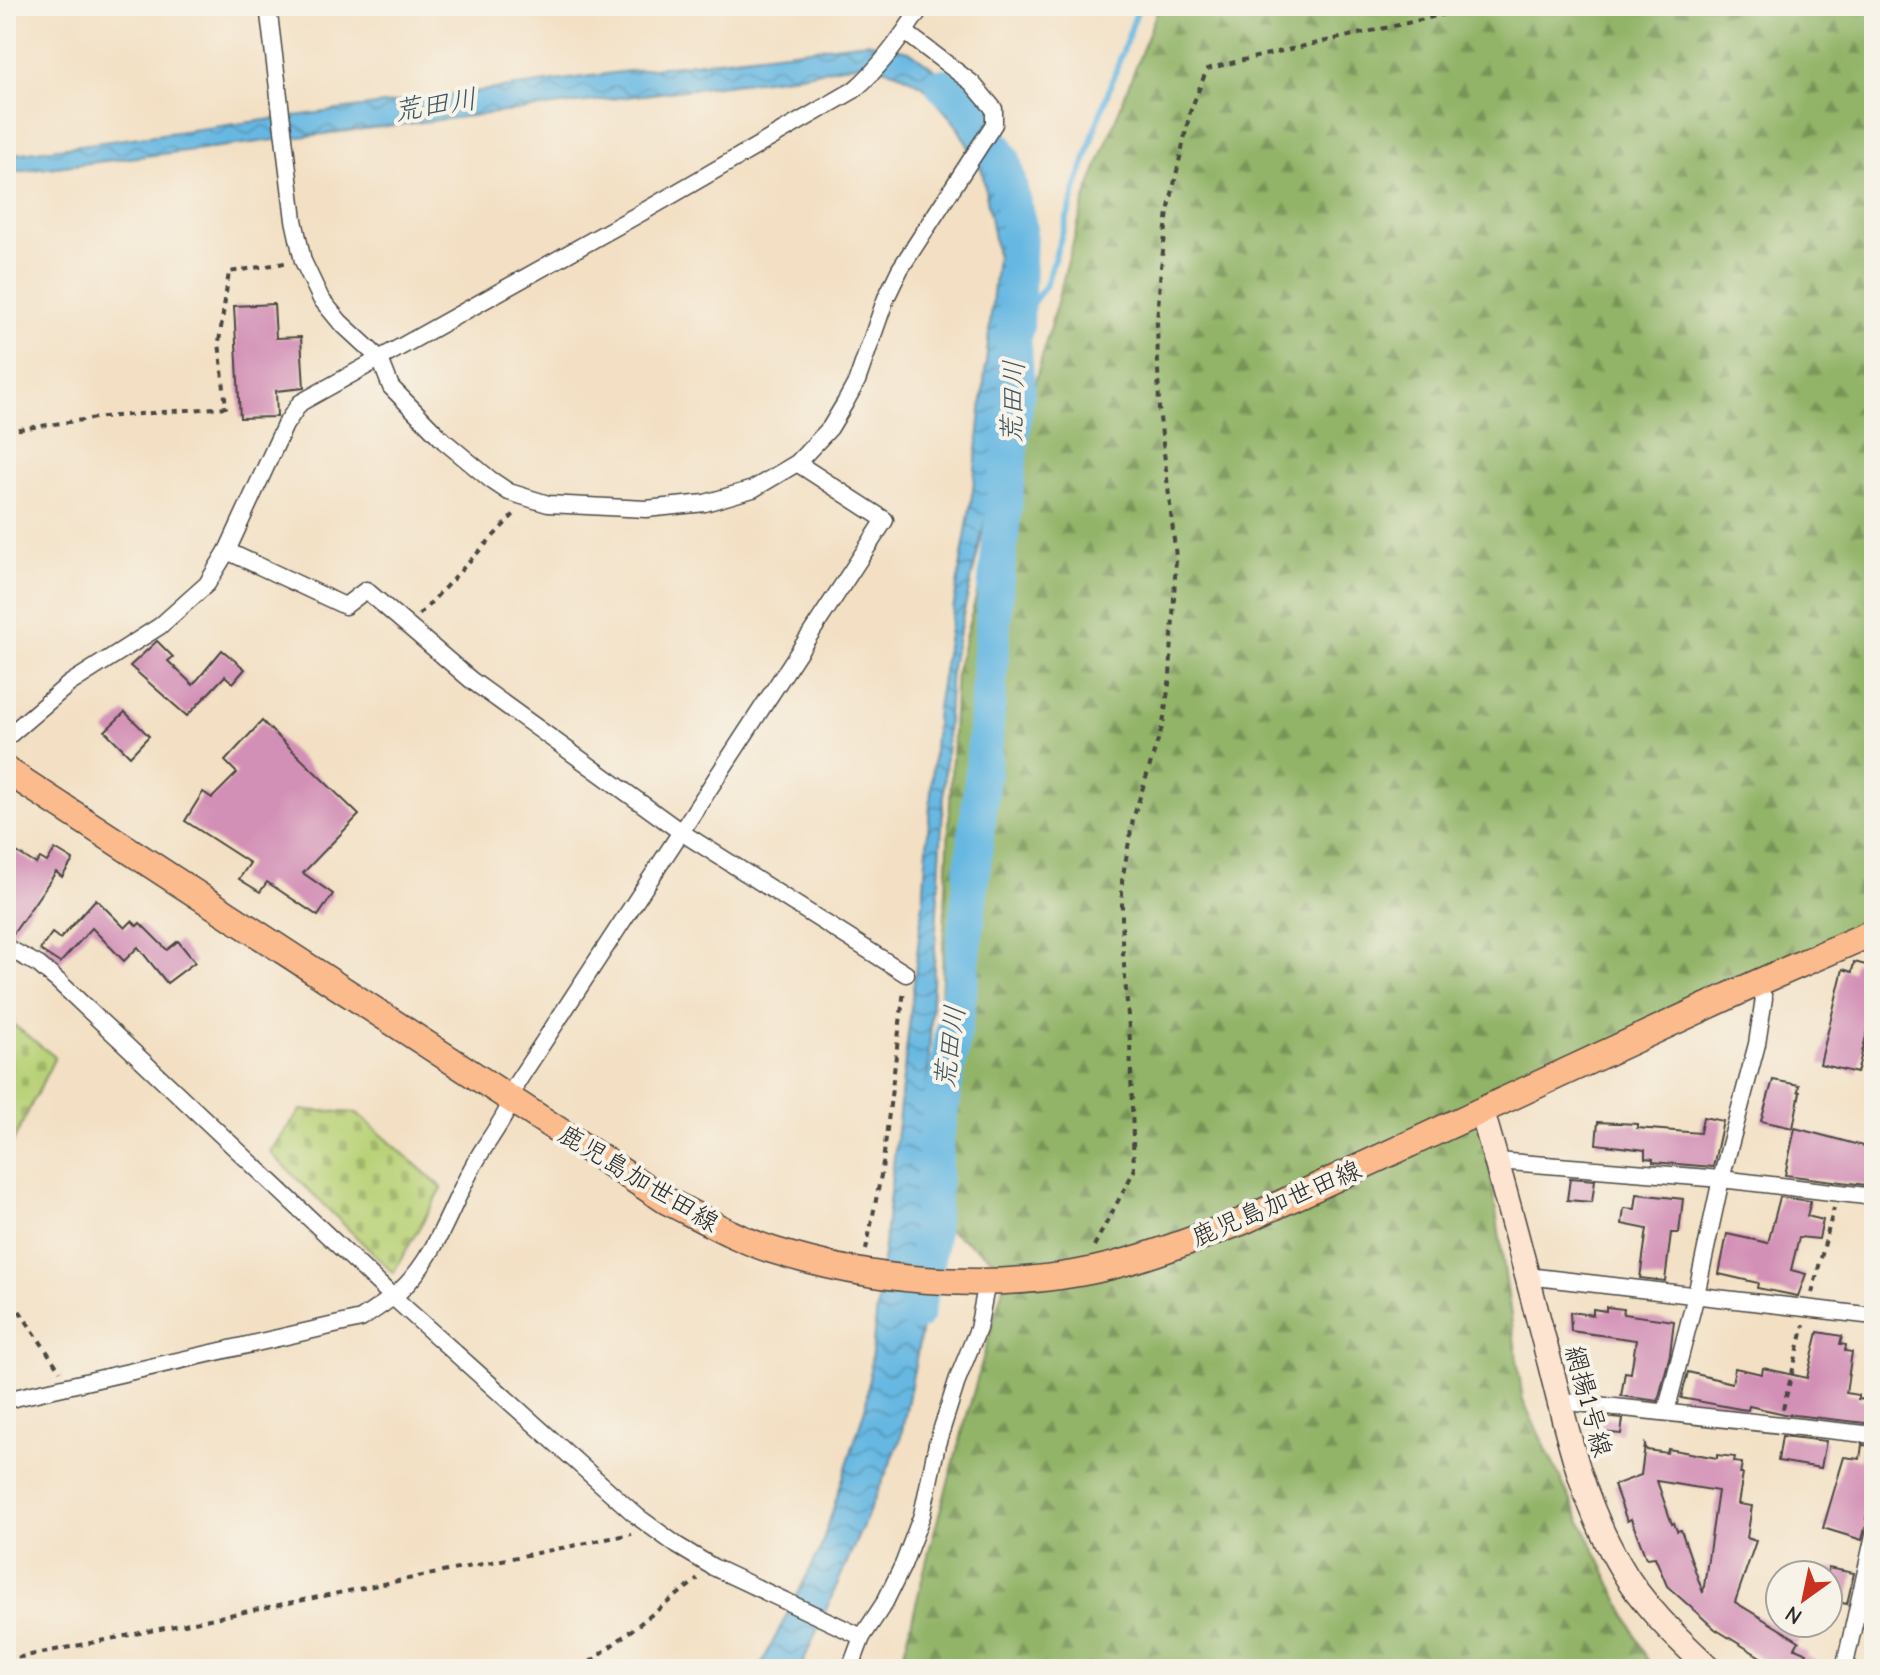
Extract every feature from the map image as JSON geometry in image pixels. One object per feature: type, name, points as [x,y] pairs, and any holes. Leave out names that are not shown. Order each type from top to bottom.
[{"type":"main road","name":"鹿児島加世田線","points":[[6,770],[667,1201],[728,1233],[771,1249],[861,1272],[960,1283],[1079,1273],[1157,1253],[1241,1222],[1874,932]]},
{"type":"street","points":[[6,738],[69,684],[160,626],[207,584],[227,551],[285,425],[300,403],[380,359],[648,209],[854,90],[870,76],[910,20],[994,109],[994,124],[900,269],[886,298],[857,381],[845,403],[830,428],[797,463],[753,489],[705,503],[677,507],[593,508],[528,500],[491,480],[444,441],[391,387],[380,359],[340,322],[321,299],[303,261],[294,220],[268,6]]},
{"type":"street","points":[[6,1400],[361,1319],[393,1297],[423,1263],[474,1163],[513,1100],[516,1084],[885,520],[797,463]]},
{"type":"street","points":[[227,551],[345,606],[366,590],[471,680],[681,832],[906,974]]},
{"type":"street","points":[[6,947],[39,965],[69,991],[393,1297],[638,1517],[713,1567],[862,1637]]},
{"type":"street","points":[[1666,1412],[1721,1179],[1757,1044],[1764,998],[1755,984]]},
{"type":"street","name":"網揚1号線","points":[[1482,1112],[1592,1512],[1620,1567],[1656,1614],[1710,1669]]},
{"type":"street","points":[[1497,1161],[1721,1179],[1874,1197]]},
{"type":"street","points":[[1527,1276],[1874,1316]]},
{"type":"street","points":[[850,1669],[862,1637],[885,1602],[922,1515],[937,1444],[978,1329],[987,1282]]},
{"type":"street","points":[[1559,1401],[1874,1435]]},
{"type":"street","points":[[1844,1669],[1874,1535]]},
{"type":"path","points":[[1079,1273],[1134,1171],[1122,940],[1122,881],[1133,819],[1163,724],[1170,677],[1176,557],[1159,409],[1157,322],[1168,212],[1190,112],[1207,69],[1299,45],[1420,21],[1477,6]]},
{"type":"path","points":[[6,431],[103,417],[226,407],[219,342],[229,272],[303,261]]},
{"type":"path","points":[[409,626],[528,500]]},
{"type":"path","points":[[861,1272],[882,1170],[906,974]]},
{"type":"path","points":[[6,1291],[70,1386]]},
{"type":"path","points":[[6,1660],[655,1529]]},
{"type":"path","points":[[581,1669],[713,1567]]},
{"type":"green space","points":[[1159,6],[1874,6],[1874,927],[1482,1113],[1523,1401],[1652,1669],[900,1669],[930,1547],[1008,1269],[931,1219],[956,671],[1085,199]]},
{"type":"green space","points":[[6,1019],[55,1057],[6,1156]]},
{"type":"green space","points":[[301,1110],[357,1113],[442,1188],[393,1273],[270,1152]]},
{"type":"water","points":[[867,42],[909,51],[941,74],[969,102],[998,164],[1010,263],[992,491],[951,667],[921,1195],[923,1323],[900,1441],[800,1669],[759,1669],[820,1550],[866,1405],[923,902],[937,708],[973,489],[997,256],[982,170],[955,123],[923,86],[897,72],[863,63],[789,77],[6,173],[6,155]]},
{"type":"building","points":[[274,304],[276,338],[301,337],[304,388],[276,391],[277,417],[240,418],[234,306]]},
{"type":"building","points":[[157,641],[173,657],[168,661],[193,685],[222,650],[245,669],[233,683],[225,676],[187,716],[130,666]]},
{"type":"building","points":[[125,712],[149,736],[130,756],[105,731]]},
{"type":"building","points":[[262,721],[359,815],[303,873],[333,894],[318,916],[267,882],[260,892],[239,879],[250,863],[185,821],[203,792],[212,798],[237,773],[225,761]]},
{"type":"building","points":[[12,849],[36,864],[40,858],[47,862],[55,849],[73,860],[62,877],[56,872],[11,937],[6,936],[6,859]]},
{"type":"building","points":[[96,899],[125,928],[132,921],[137,926],[140,923],[167,950],[178,941],[195,962],[167,983],[138,947],[124,961],[92,928],[60,963],[40,950],[52,933],[60,939]]},
{"type":"building","points":[[1854,962],[1874,967],[1874,1004],[1857,1073],[1820,1064],[1843,969],[1852,972]]},
{"type":"building","points":[[1773,1080],[1799,1085],[1793,1128],[1761,1121]]},
{"type":"building","points":[[1703,1117],[1723,1121],[1713,1167],[1653,1162],[1653,1159],[1645,1158],[1645,1150],[1596,1144],[1598,1122],[1700,1133]]},
{"type":"building","points":[[1795,1128],[1874,1149],[1874,1186],[1785,1175]]},
{"type":"building","points":[[1570,1178],[1595,1180],[1592,1202],[1567,1200]]},
{"type":"building","points":[[1637,1194],[1683,1199],[1679,1233],[1671,1233],[1665,1281],[1640,1278],[1647,1229],[1622,1224],[1624,1208],[1635,1209]]},
{"type":"building","points":[[1780,1197],[1811,1201],[1807,1216],[1823,1220],[1819,1239],[1799,1237],[1791,1270],[1806,1274],[1798,1296],[1757,1288],[1758,1283],[1719,1274],[1727,1234],[1768,1243]]},
{"type":"building","points":[[1606,1307],[1624,1309],[1623,1314],[1674,1321],[1670,1354],[1658,1401],[1621,1396],[1625,1372],[1631,1373],[1636,1340],[1571,1331],[1570,1312],[1593,1315],[1593,1309],[1606,1311]]},
{"type":"building","points":[[1818,1332],[1842,1336],[1840,1344],[1846,1345],[1845,1351],[1852,1352],[1846,1393],[1858,1395],[1858,1399],[1874,1401],[1874,1424],[1785,1414],[1749,1406],[1748,1410],[1740,1409],[1681,1398],[1688,1372],[1732,1383],[1735,1368],[1762,1374],[1763,1368],[1807,1378]]},
{"type":"building","points":[[1602,1417],[1623,1419],[1621,1434],[1600,1432]]},
{"type":"building","points":[[1782,1436],[1826,1441],[1821,1468],[1778,1461]]},
{"type":"building","points":[[1645,1445],[1647,1450],[1667,1453],[1668,1449],[1717,1458],[1717,1455],[1735,1457],[1734,1462],[1742,1463],[1740,1474],[1743,1474],[1738,1504],[1752,1506],[1747,1538],[1756,1541],[1735,1602],[1764,1620],[1764,1639],[1796,1639],[1799,1641],[1795,1648],[1833,1669],[1780,1669],[1715,1629],[1667,1586],[1655,1557],[1646,1558],[1631,1519],[1627,1521],[1614,1485],[1641,1475]],"holes":[[[1657,1481],[1718,1491],[1703,1593],[1681,1530],[1677,1531],[1672,1524]]]},
{"type":"building","points":[[1862,1445],[1874,1446],[1874,1492],[1866,1519],[1871,1523],[1865,1528],[1862,1540],[1823,1528],[1844,1457],[1860,1459]]},
{"type":"building","points":[[1844,1571],[1854,1573],[1847,1604],[1844,1603]]},
{"type":"waterway","points":[[1016,325],[1046,285],[1096,126],[1139,6]]},
{"type":"waterway","name":"荒田川","points":[[916,1313],[929,1247],[937,1132],[958,1003],[983,771],[996,581],[1017,386],[1013,339],[1019,227],[1003,160],[969,107],[944,86]]}]
